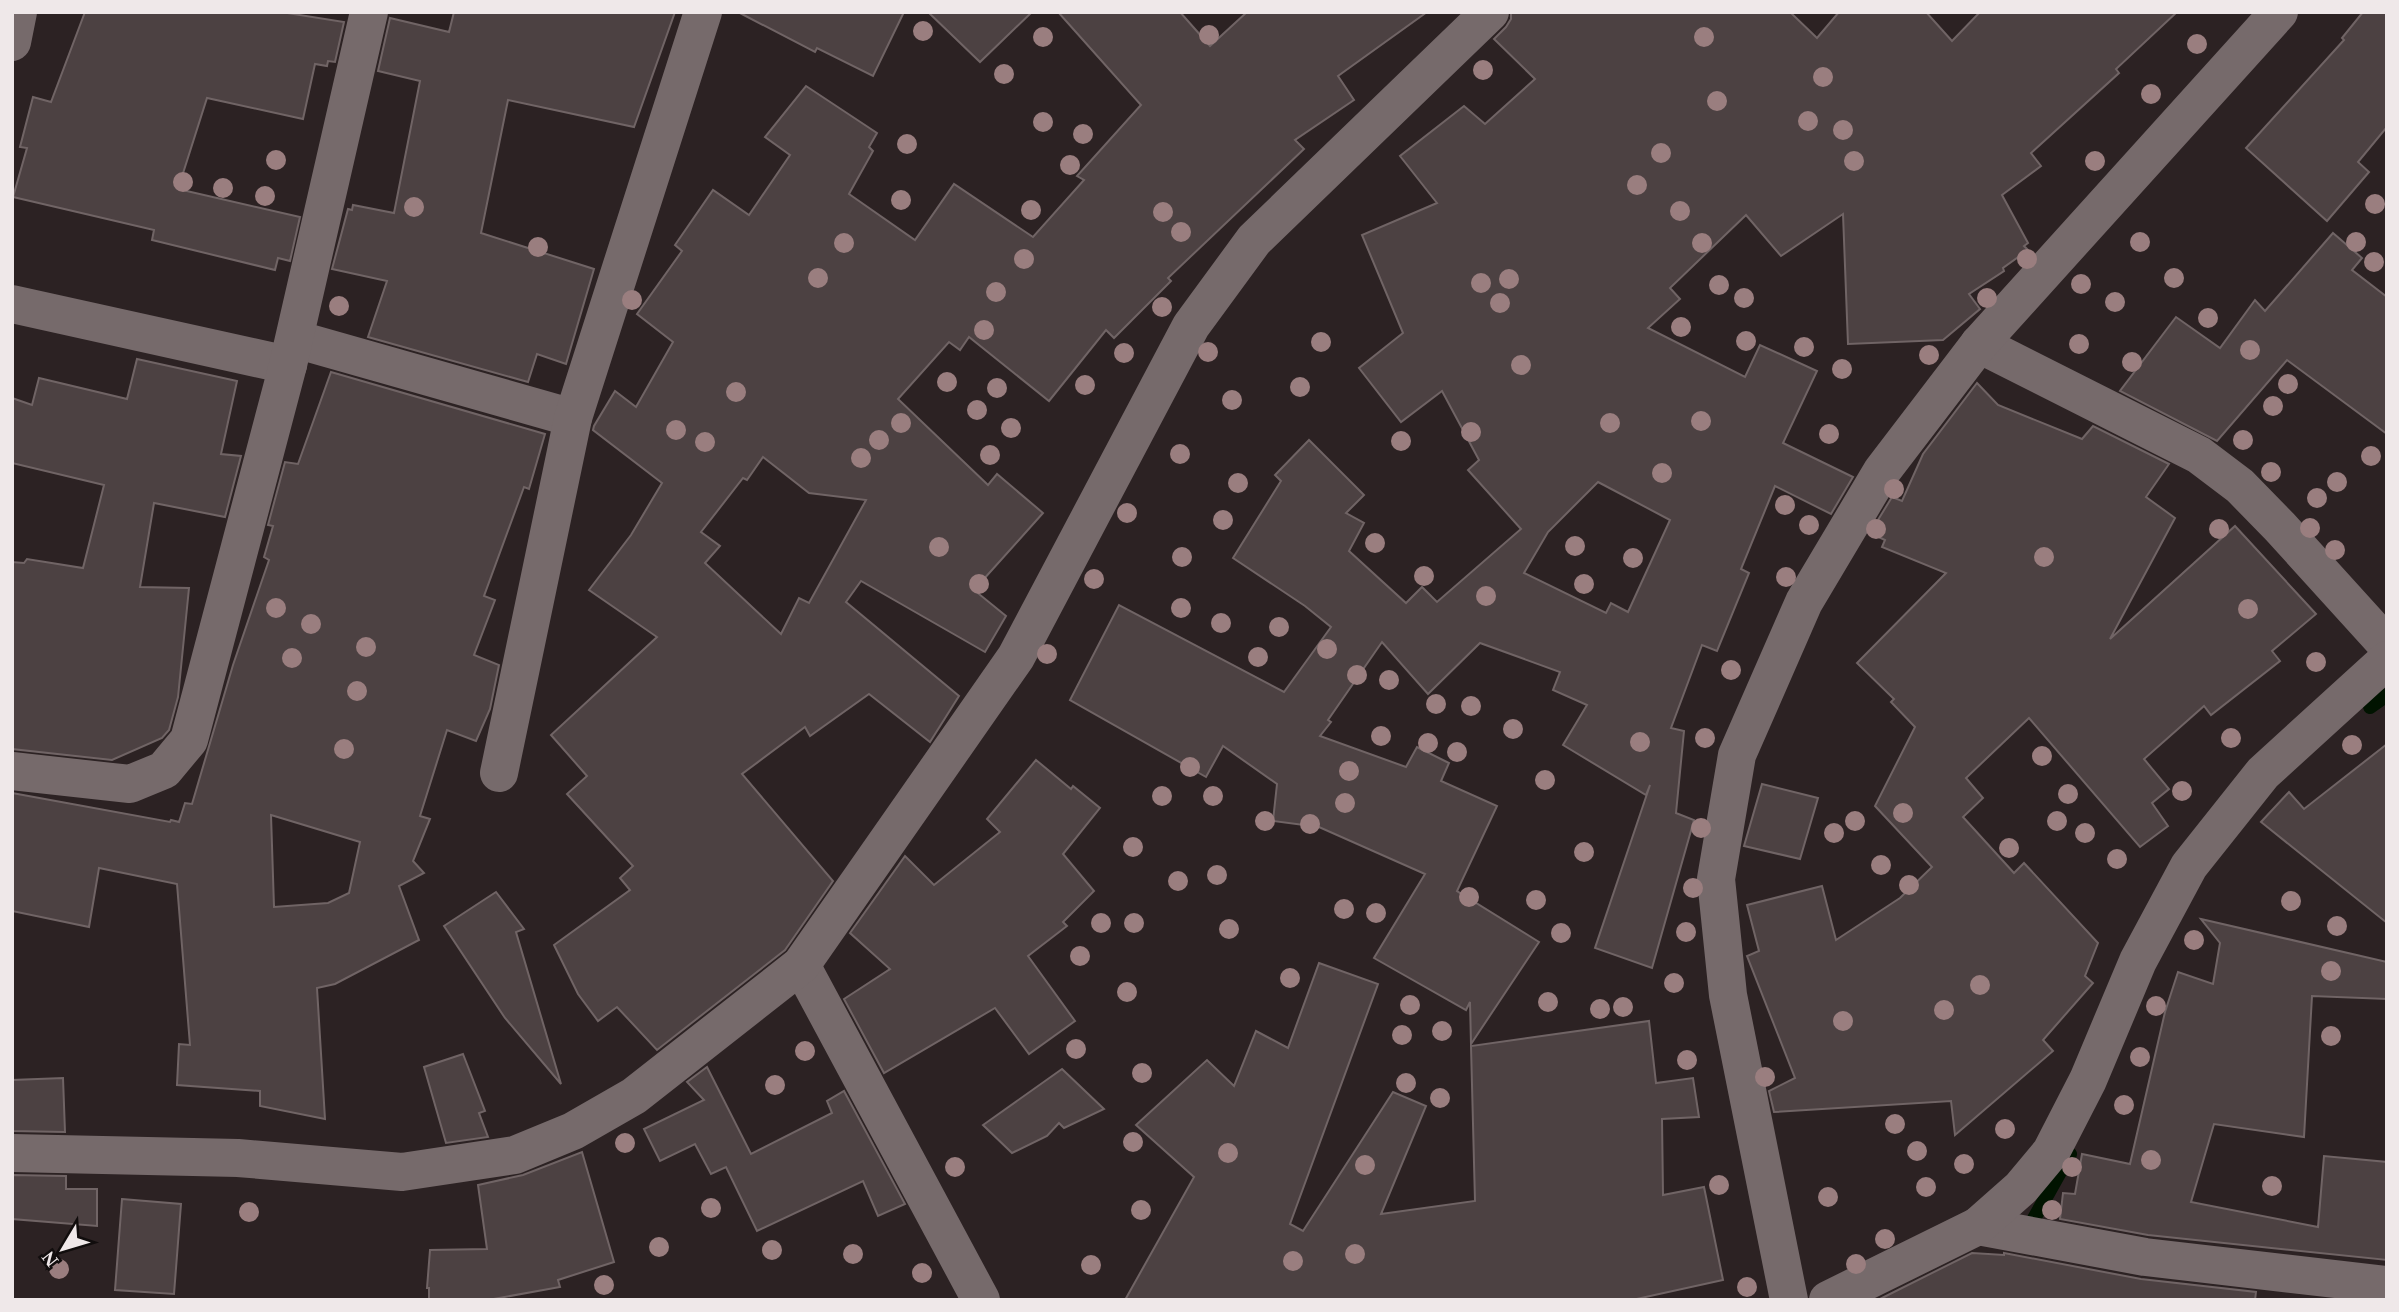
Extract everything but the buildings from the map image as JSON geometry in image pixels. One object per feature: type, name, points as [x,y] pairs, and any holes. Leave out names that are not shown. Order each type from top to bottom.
[{"type":"street","points":[[12,42],[18,12]]},
{"type":"street","points":[[12,771],[130,784],[164,770],[189,740],[292,352],[369,12]]},
{"type":"street","points":[[499,773],[573,418],[703,12]]},
{"type":"street","points":[[12,1153],[239,1158],[402,1172],[515,1155],[573,1131],[634,1096],[801,965],[1016,657],[1191,326],[1254,240],[1490,12]]},
{"type":"street","points":[[1789,1300],[1728,995],[1716,879],[1737,755],[1804,602],[1882,471],[1979,344],[2279,12]]},
{"type":"street","points":[[12,304],[292,352],[573,418]]},
{"type":"street","points":[[1979,344],[2199,456],[2240,486],[2387,645]]},
{"type":"street","points":[[1828,1300],[1978,1226],[2021,1188],[2051,1152],[2088,1080],[2138,961],[2189,866],[2263,773],[2387,660]]},
{"type":"street","points":[[801,965],[981,1300]]},
{"type":"street","points":[[1978,1226],[2145,1257],[2387,1285]]},
{"type":"waterway","points":[[2370,707],[2387,695]]},
{"type":"waterway","points":[[2026,1233],[2070,1154]]}]
